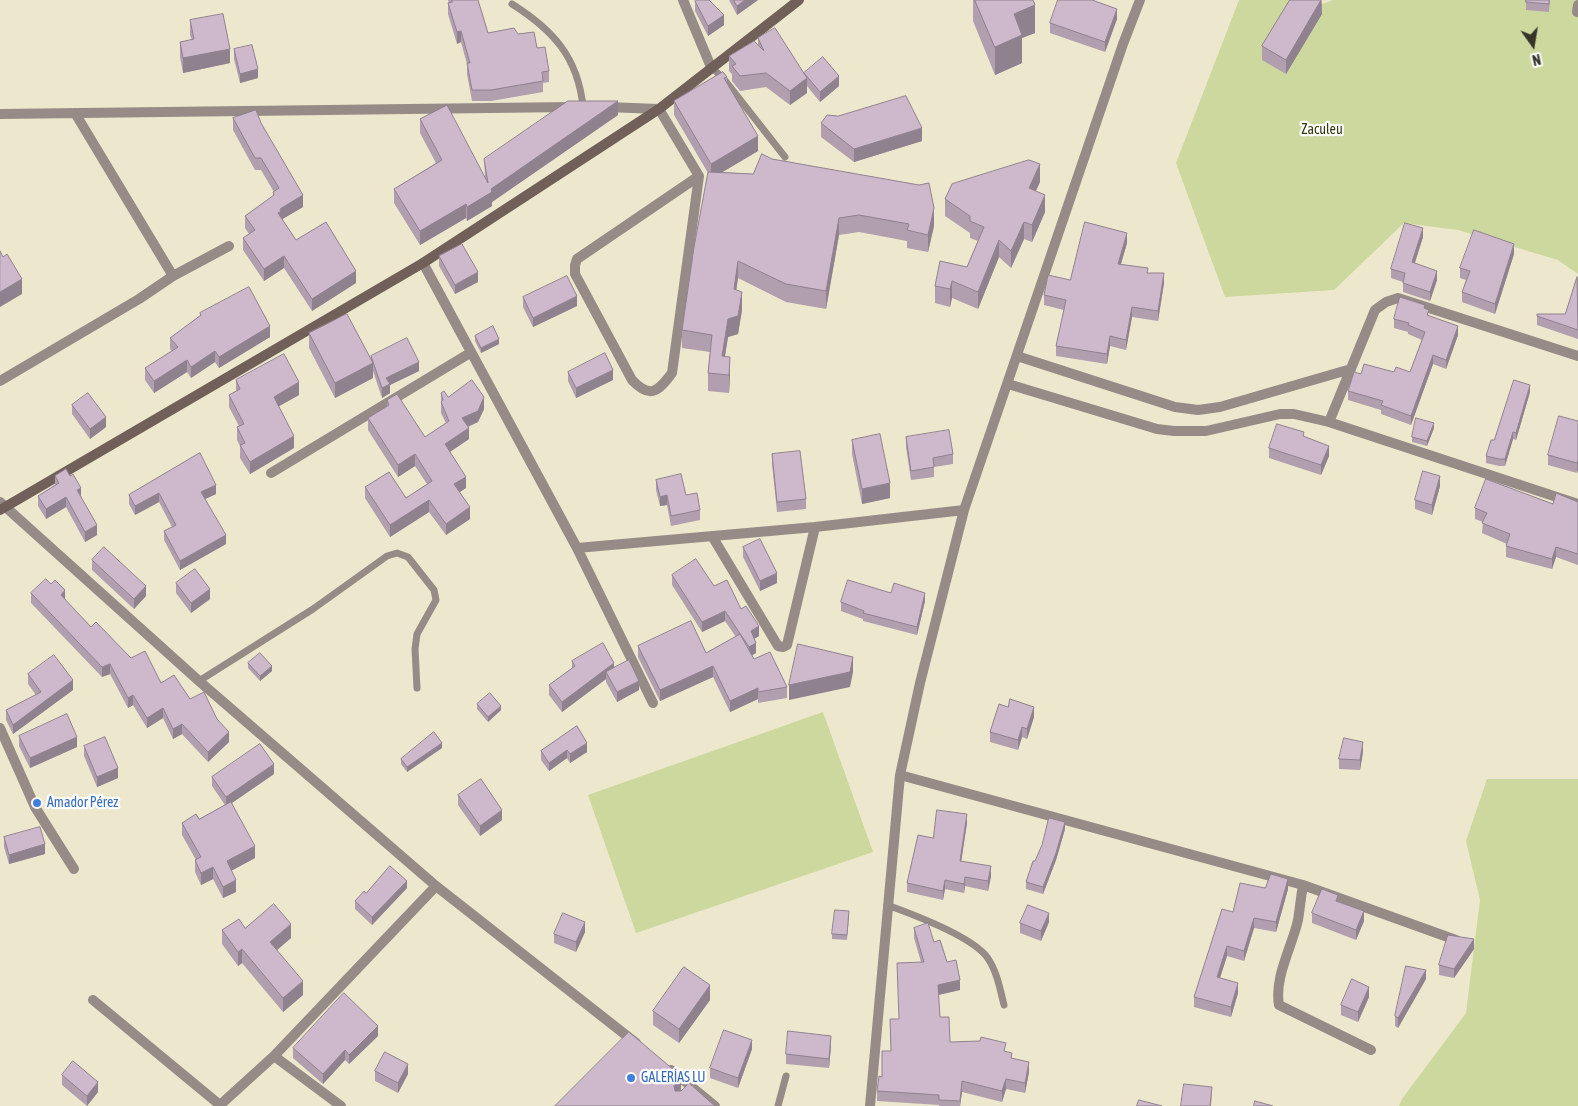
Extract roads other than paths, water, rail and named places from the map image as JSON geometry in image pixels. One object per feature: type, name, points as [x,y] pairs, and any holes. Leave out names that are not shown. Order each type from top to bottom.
[{"type":"street","points":[[683,0],[712,67]]},
{"type":"street","points":[[645,1050],[436,886],[2,507],[423,263],[659,109],[799,0]]},
{"type":"street","points":[[870,1106],[900,775],[920,683],[964,510],[1123,44],[1140,0]]},
{"type":"street","points":[[0,114],[583,106],[659,109]]},
{"type":"street","points":[[659,109],[699,176],[672,374],[662,388],[648,392],[641,390],[632,380],[575,274],[575,265],[577,260],[699,176]]},
{"type":"street","points":[[75,114],[173,276]]},
{"type":"street","points":[[0,381],[139,299],[173,276],[229,246]]},
{"type":"street","points":[[423,263],[577,548],[653,703]]},
{"type":"street","points":[[1329,422],[1375,310],[1386,302],[1398,298],[1578,356]]},
{"type":"street","points":[[271,473],[470,353]]},
{"type":"street","points":[[1017,356],[1175,407],[1198,410],[1220,407],[1350,369]]},
{"type":"street","points":[[1008,384],[1157,429],[1174,431],[1222,428],[1280,414],[1294,414],[1329,422],[1578,504]]},
{"type":"street","points":[[577,548],[815,527],[964,510]]},
{"type":"street","points":[[712,536],[756,613],[778,646],[782,647],[787,645],[815,527]]},
{"type":"street","points":[[0,728],[35,807],[74,869]]},
{"type":"street","points":[[900,775],[1303,884],[1456,940]]},
{"type":"street","points":[[1303,884],[1298,920],[1285,962],[1278,997],[1279,1005],[1371,1050]]},
{"type":"street","points":[[93,1000],[220,1106],[274,1056],[436,886]]},
{"type":"street","points":[[274,1056],[341,1106]]},
{"type":"street","points":[[661,1062],[691,1091],[715,1106]]},
{"type":"lane","points":[[512,4],[539,22],[570,58],[581,85],[583,106]]},
{"type":"lane","points":[[712,67],[723,78],[785,157]]},
{"type":"lane","points":[[199,681],[313,609],[387,556],[397,553],[408,557],[434,590],[436,600],[417,634],[415,649],[417,688]]},
{"type":"lane","points":[[887,905],[964,939],[986,956],[995,972],[1004,1005]]},
{"type":"lane","points":[[778,1106],[786,1076]]},
{"type":"place","name":"Amador Pérez","points":[[37,803]]},
{"type":"place","name":"GALERÍAS LU","points":[[631,1078]]},
{"type":"park label","name":"Zaculeu","points":[[1322,130]]}]
